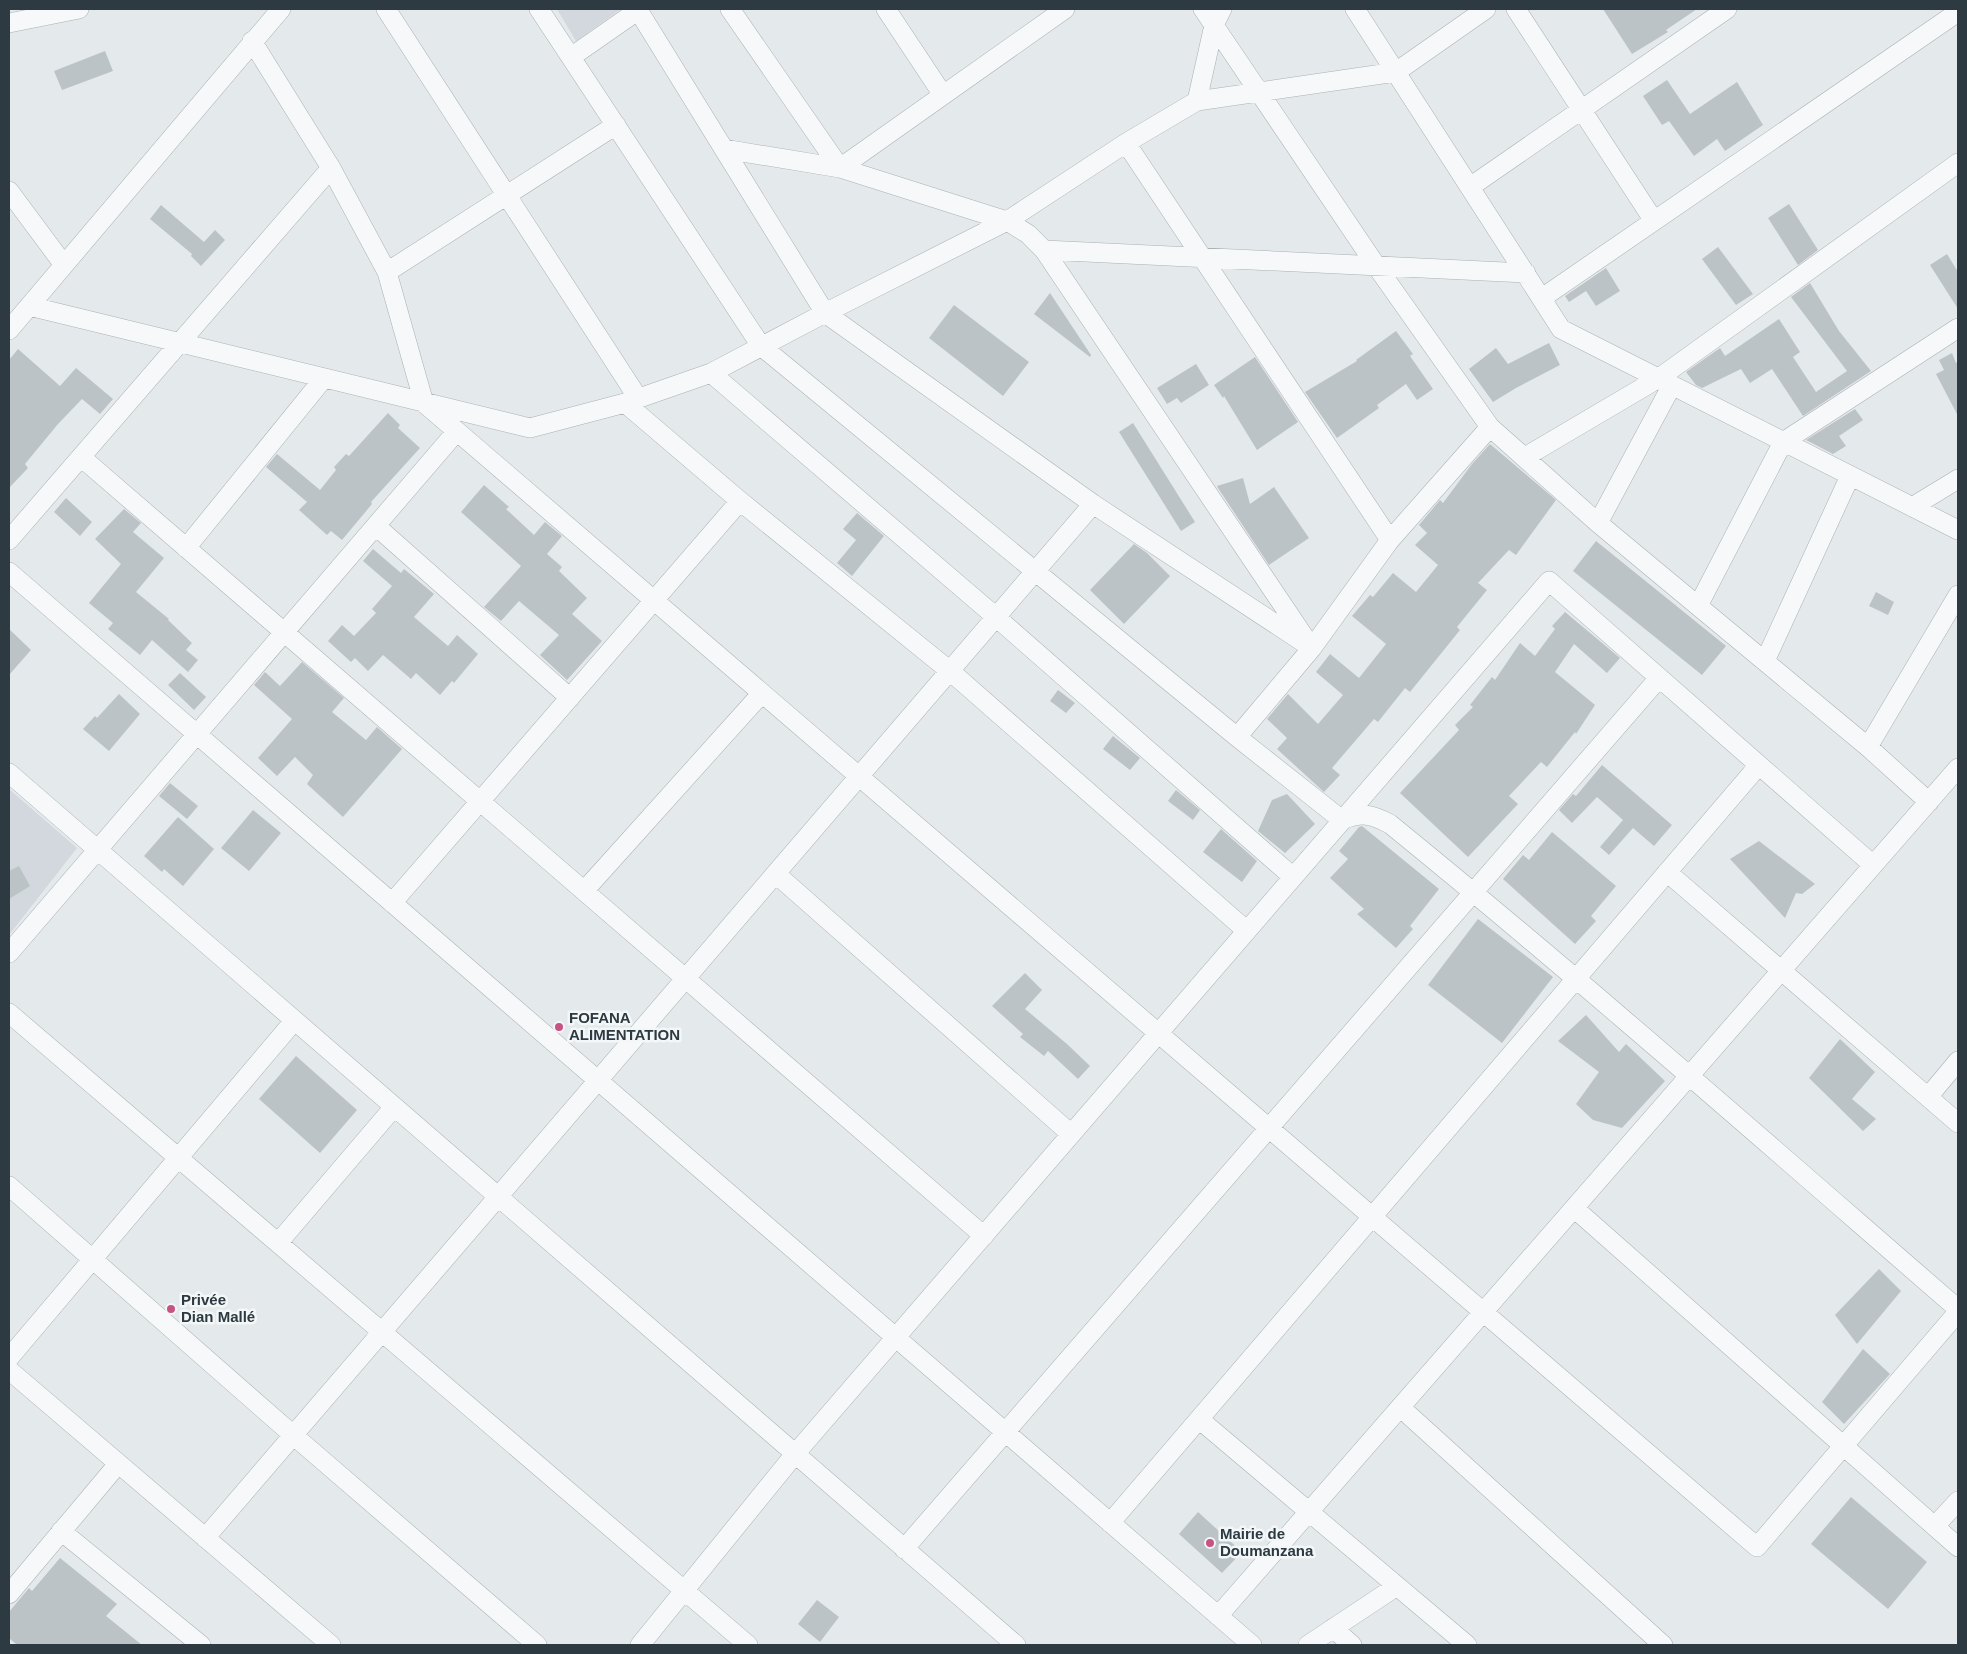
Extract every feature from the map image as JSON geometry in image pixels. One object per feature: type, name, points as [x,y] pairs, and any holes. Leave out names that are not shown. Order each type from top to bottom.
[{"type":"street","points":[[10,19],[79,9]]},
{"type":"street","points":[[9,330],[281,9]]},
{"type":"street","points":[[386,9],[507,195],[631,400],[740,501],[950,671],[1247,931]]},
{"type":"street","points":[[539,9],[761,346],[1237,737],[1342,820]]},
{"type":"street","points":[[571,57],[639,9],[825,313],[1093,504],[1312,648]]},
{"type":"street","points":[[730,9],[840,168]]},
{"type":"street","points":[[886,9],[943,94]]},
{"type":"street","points":[[840,168],[943,94],[1043,15],[1065,9]]},
{"type":"street","points":[[1203,9],[1218,17],[1259,92],[1377,267],[1490,427],[1598,523],[1868,747],[1928,802]]},
{"type":"street","points":[[1355,9],[1561,329],[1958,530]]},
{"type":"street","points":[[29,306],[530,428],[631,400],[711,373],[1007,221],[1126,143],[1197,101],[1396,72],[1486,9]]},
{"type":"street","points":[[1516,9],[1654,221]]},
{"type":"street","points":[[1470,187],[1727,9]]},
{"type":"street","points":[[1542,298],[1952,12]]},
{"type":"street","points":[[1197,101],[1218,17]]},
{"type":"street","points":[[252,41],[331,168],[387,272],[424,402],[1757,1547],[1958,1311],[1576,979],[1474,892],[1390,824],[1374,816],[1357,815],[1342,820]]},
{"type":"street","points":[[387,272],[616,125]]},
{"type":"street","points":[[1126,143],[1390,540]]},
{"type":"street","points":[[724,149],[840,168],[1007,221],[1028,234],[1044,250],[1312,648]]},
{"type":"street","points":[[1525,457],[1665,381],[1958,163]]},
{"type":"street","points":[[9,540],[331,168]]},
{"type":"street","points":[[9,191],[64,266]]},
{"type":"street","points":[[1044,250],[1526,273]]},
{"type":"street","points":[[1698,606],[1783,442],[1958,328]]},
{"type":"street","points":[[711,373],[996,617],[1293,877]]},
{"type":"street","points":[[186,548],[324,378]]},
{"type":"street","points":[[1598,523],[1665,381]]},
{"type":"street","points":[[1237,737],[1312,648],[1390,540],[1490,427]]},
{"type":"street","points":[[9,953],[457,432]]},
{"type":"street","points":[[81,457],[984,1236]]},
{"type":"street","points":[[1765,661],[1850,476]]},
{"type":"street","points":[[1912,507],[1958,479]]},
{"type":"street","points":[[392,903],[740,501]]},
{"type":"street","points":[[205,1538],[1093,504]]},
{"type":"street","points":[[376,526],[570,698]]},
{"type":"street","points":[[9,572],[1252,1645]]},
{"type":"street","points":[[640,1645],[795,1454],[1549,581],[1873,866]]},
{"type":"street","points":[[1868,747],[1958,595]]},
{"type":"street","points":[[904,1549],[1660,678]]},
{"type":"street","points":[[584,891],[762,693]]},
{"type":"street","points":[[1110,1523],[1759,765]]},
{"type":"street","points":[[1218,1616],[1958,768]]},
{"type":"street","points":[[9,773],[1016,1645]]},
{"type":"street","points":[[1667,872],[1958,1123]]},
{"type":"street","points":[[776,874],[1071,1134]]},
{"type":"street","points":[[9,1013],[748,1645]]},
{"type":"street","points":[[9,1358],[294,1021]]},
{"type":"street","points":[[1928,1097],[1958,1061]]},
{"type":"street","points":[[278,1244],[394,1107]]},
{"type":"street","points":[[9,1186],[293,1435],[537,1645]]},
{"type":"street","points":[[1574,1208],[1958,1547]]},
{"type":"street","points":[[11,1377],[118,1464],[331,1645]]},
{"type":"street","points":[[1400,1407],[1663,1645]]},
{"type":"street","points":[[1199,1419],[1467,1645]]},
{"type":"street","points":[[9,1594],[118,1464]]},
{"type":"street","points":[[1935,1526],[1958,1501]]},
{"type":"street","points":[[61,1531],[201,1645]]},
{"type":"street","points":[[1308,1645],[1397,1586]]},
{"type":"street","points":[[1334,1628],[1352,1645]]},
{"type":"shaded area","points":[[557,9],[621,9],[576,41]]},
{"type":"shaded area","points":[[9,789],[77,848],[9,935]]},
{"type":"building","points":[[1603,9],[1697,9],[1666,30],[1668,32],[1632,54]]},
{"type":"building","points":[[105,51],[113,71],[62,90],[54,71]]},
{"type":"building","points":[[1667,80],[1690,114],[1737,82],[1763,125],[1725,151],[1717,139],[1694,156],[1669,121],[1662,125],[1643,96]]},
{"type":"building","points":[[1789,204],[1818,250],[1798,265],[1768,218]]},
{"type":"building","points":[[161,205],[204,242],[215,230],[225,240],[201,266],[191,256],[192,254],[150,219]]},
{"type":"building","points":[[1718,247],[1753,294],[1736,305],[1702,259]]},
{"type":"building","points":[[1947,254],[1958,272],[1958,309],[1930,265]]},
{"type":"building","points":[[1606,268],[1620,291],[1596,306],[1586,291],[1569,302],[1565,296]]},
{"type":"building","points":[[1810,283],[1839,331],[1871,371],[1803,416],[1772,369],[1750,383],[1741,369],[1702,388],[1696,385],[1686,372],[1720,348],[1725,356],[1779,319],[1800,352],[1793,357],[1816,392],[1847,371],[1791,297]]},
{"type":"building","points":[[1050,293],[1091,355],[1090,357],[1034,314]]},
{"type":"building","points":[[954,305],[1029,362],[1003,396],[929,338]]},
{"type":"building","points":[[1396,331],[1413,354],[1410,356],[1433,389],[1417,400],[1406,384],[1377,405],[1379,408],[1337,438],[1305,392],[1357,361]]},
{"type":"building","points":[[1549,343],[1560,365],[1493,402],[1469,369],[1496,348],[1508,364]]},
{"type":"building","points":[[18,349],[60,386],[76,368],[113,399],[100,414],[82,399],[58,424],[25,464],[28,468],[9,488],[9,360]]},
{"type":"building","points":[[1952,353],[1956,363],[1958,362],[1958,416],[1936,374],[1944,370],[1939,360]]},
{"type":"building","points":[[1255,357],[1298,422],[1257,450],[1224,396],[1223,398],[1214,385]]},
{"type":"building","points":[[1196,364],[1209,385],[1181,403],[1177,398],[1167,404],[1157,388]]},
{"type":"building","points":[[1855,409],[1863,420],[1839,436],[1846,446],[1833,454],[1806,440]]},
{"type":"building","points":[[388,413],[400,425],[398,428],[420,448],[371,502],[372,504],[342,540],[331,531],[327,535],[299,510],[307,502],[266,467],[277,454],[320,490],[336,470],[334,467],[346,454],[349,456]]},
{"type":"building","points":[[1133,423],[1195,522],[1181,531],[1119,432]]},
{"type":"building","points":[[1490,444],[1556,500],[1516,555],[1509,550],[1478,583],[1487,590],[1457,627],[1460,630],[1410,692],[1405,688],[1378,722],[1374,719],[1332,768],[1340,775],[1324,792],[1277,749],[1287,738],[1267,719],[1288,694],[1318,724],[1343,695],[1316,672],[1330,654],[1359,678],[1386,644],[1352,616],[1370,595],[1373,597],[1393,573],[1416,592],[1438,565],[1415,545],[1427,533],[1419,525],[1440,500],[1443,503],[1472,464]]},
{"type":"building","points":[[1243,478],[1250,504],[1274,487],[1309,538],[1269,565],[1217,486]]},
{"type":"building","points":[[484,485],[509,507],[506,509],[534,535],[545,522],[562,536],[547,554],[562,567],[559,571],[587,598],[572,614],[602,641],[567,680],[540,655],[559,635],[519,601],[501,621],[484,607],[521,566],[461,512]]},
{"type":"building","points":[[66,498],[92,522],[80,536],[54,512]]},
{"type":"building","points":[[124,509],[141,523],[133,532],[164,558],[136,592],[169,619],[192,643],[186,650],[198,660],[188,672],[152,640],[140,655],[108,629],[113,623],[89,603],[121,564],[95,539]]},
{"type":"building","points":[[857,513],[884,536],[852,576],[837,563],[856,540],[843,529]]},
{"type":"building","points":[[1596,541],[1726,646],[1702,675],[1573,571]]},
{"type":"building","points":[[1134,544],[1147,553],[1170,576],[1124,624],[1090,590]]},
{"type":"building","points":[[373,549],[401,573],[404,569],[434,594],[414,617],[448,646],[457,635],[478,654],[454,683],[452,681],[440,695],[416,673],[411,679],[383,655],[368,671],[355,658],[351,662],[328,641],[342,625],[354,636],[376,613],[372,609],[392,586],[363,561]]},
{"type":"building","points":[[1876,592],[1894,602],[1888,615],[1869,606]]},
{"type":"building","points":[[1565,612],[1620,658],[1607,673],[1574,644],[1555,672],[1595,705],[1576,734],[1575,732],[1547,767],[1541,762],[1509,796],[1518,804],[1468,857],[1400,793],[1459,730],[1455,725],[1473,707],[1470,705],[1492,677],[1495,680],[1520,643],[1535,656],[1555,629],[1552,626]]},
{"type":"building","points":[[9,629],[31,650],[9,675]]},
{"type":"building","points":[[302,662],[344,698],[332,712],[366,740],[377,727],[402,749],[343,817],[307,784],[313,775],[295,757],[277,776],[258,758],[292,719],[254,685],[265,672],[280,686]]},
{"type":"building","points":[[180,673],[206,697],[194,710],[168,685]]},
{"type":"building","points":[[1058,690],[1075,703],[1066,713],[1050,701]]},
{"type":"building","points":[[119,694],[140,714],[109,751],[83,729],[95,716],[97,718]]},
{"type":"building","points":[[1113,736],[1140,758],[1130,770],[1103,749]]},
{"type":"building","points":[[1602,765],[1672,825],[1654,846],[1633,828],[1609,855],[1600,847],[1623,820],[1597,797],[1572,823],[1559,810],[1573,794],[1576,796]]},
{"type":"building","points":[[170,783],[198,806],[187,819],[159,796]]},
{"type":"building","points":[[1176,790],[1200,810],[1193,820],[1168,801]]},
{"type":"building","points":[[1287,794],[1315,824],[1285,853],[1258,831],[1272,800]]},
{"type":"building","points":[[253,810],[281,833],[249,871],[221,848]]},
{"type":"building","points":[[178,817],[214,849],[183,886],[164,869],[162,872],[144,856]]},
{"type":"building","points":[[1362,826],[1439,889],[1410,926],[1413,929],[1396,948],[1357,914],[1364,909],[1330,878],[1348,859],[1339,851],[1359,827]]},
{"type":"building","points":[[1221,829],[1257,861],[1242,882],[1203,852]]},
{"type":"building","points":[[1552,832],[1616,886],[1591,916],[1596,921],[1575,944],[1503,879],[1523,855],[1529,860]]},
{"type":"building","points":[[1759,841],[1815,884],[1802,894],[1796,893],[1785,918],[1730,859]]},
{"type":"building","points":[[19,866],[30,886],[9,899],[9,871]]},
{"type":"building","points":[[1478,919],[1553,977],[1502,1043],[1428,985]]},
{"type":"building","points":[[1025,973],[1042,990],[1025,1009],[1090,1066],[1078,1079],[1048,1051],[1044,1056],[1020,1037],[1023,1034],[992,1006]]},
{"type":"building","points":[[1586,1015],[1619,1052],[1626,1044],[1665,1081],[1622,1128],[1593,1120],[1576,1104],[1599,1072],[1558,1041]]},
{"type":"building","points":[[1840,1039],[1875,1072],[1852,1099],[1876,1119],[1863,1131],[1809,1078]]},
{"type":"building","points":[[296,1056],[357,1110],[320,1153],[259,1099]]},
{"type":"building","points":[[1879,1269],[1901,1291],[1857,1344],[1835,1315]]},
{"type":"building","points":[[1863,1349],[1890,1374],[1844,1424],[1822,1402]]},
{"type":"building","points":[[1851,1497],[1927,1562],[1888,1609],[1811,1544]]},
{"type":"building","name":"Mairie de Doumanzana","points":[[1198,1512],[1242,1552],[1222,1573],[1179,1534]]},
{"type":"building","points":[[60,1558],[117,1604],[106,1616],[142,1645],[17,1645],[9,1638],[9,1612],[29,1588],[32,1591]]},
{"type":"building","points":[[817,1600],[839,1617],[820,1642],[798,1624]]},
{"type":"place","name":"FOFANA ALIMENTATION","points":[[559,1027]]},
{"type":"place","name":"Privée Dian Mallé","points":[[171,1309]]},
{"type":"place","name":"Mairie de Doumanzana","points":[[1210,1543]]}]
